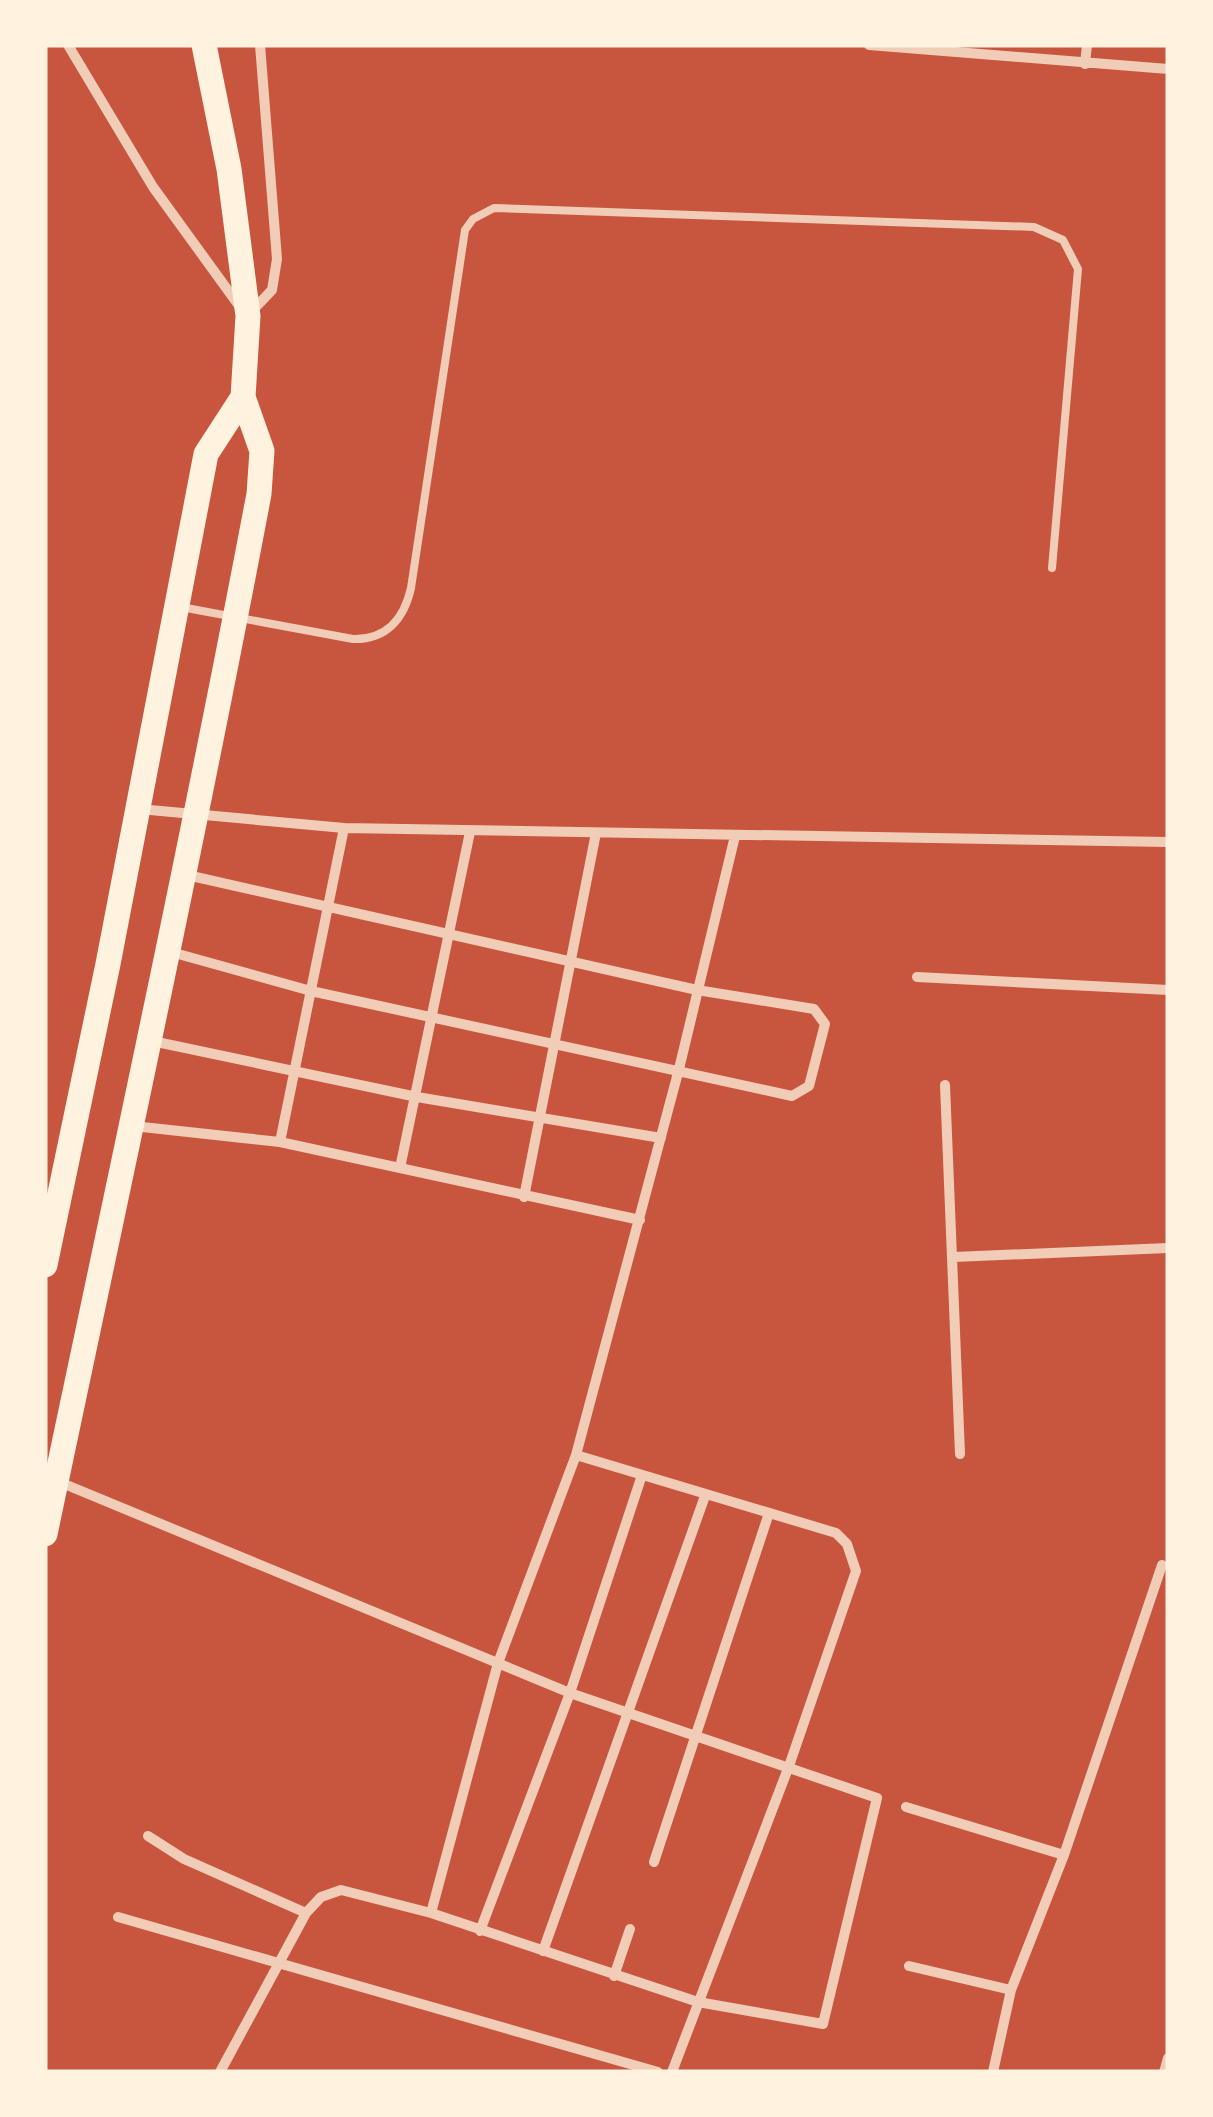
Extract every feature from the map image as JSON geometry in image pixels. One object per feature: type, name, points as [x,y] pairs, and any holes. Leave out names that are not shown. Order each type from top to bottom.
[{"type":"main road","points":[[45,1534],[152,1041],[259,494],[262,450],[242,397],[248,316],[229,170],[204,45]]},
{"type":"main road","points":[[45,1265],[206,454],[242,397]]},
{"type":"street","points":[[68,45],[153,187],[248,316],[272,290],[277,258],[260,45]]},
{"type":"street","points":[[869,45],[1168,69]]},
{"type":"street","points":[[1086,64],[1087,45]]},
{"type":"street","points":[[138,809],[344,828],[1168,842]]},
{"type":"street","points":[[280,1142],[344,828]]},
{"type":"street","points":[[400,1168],[470,832]]},
{"type":"street","points":[[524,1197],[596,833]]},
{"type":"street","points":[[430,1914],[498,1662],[576,1455],[640,1220],[736,836]]},
{"type":"street","points":[[170,952],[311,991],[799,1095],[809,1086],[825,1024],[814,1009],[572,963],[186,874]]},
{"type":"street","points":[[917,977],[1168,990]]},
{"type":"street","points":[[152,1041],[417,1097],[661,1138]]},
{"type":"street","points":[[944,1085],[960,1454]]},
{"type":"street","points":[[133,1126],[280,1142],[640,1220]]},
{"type":"street","points":[[954,1258],[1168,1248]]},
{"type":"street","points":[[576,1455],[836,1534],[847,1544],[856,1572],[789,1766],[672,2072]]},
{"type":"street","points":[[480,1931],[570,1693],[642,1475]]},
{"type":"street","points":[[56,1481],[570,1693],[877,1798],[824,2024],[698,2002],[430,1914],[341,1890],[321,1898],[306,1914],[220,2072]]},
{"type":"street","points":[[543,1951],[705,1496]]},
{"type":"street","points":[[654,1862],[768,1516]]},
{"type":"street","points":[[994,2072],[1011,1990],[1064,1855],[1162,1564]]},
{"type":"street","points":[[906,1807],[1064,1855]]},
{"type":"street","points":[[148,1836],[184,1859],[306,1914]]},
{"type":"street","points":[[118,1917],[658,2072]]},
{"type":"street","points":[[614,1976],[630,1929]]},
{"type":"street","points":[[909,1966],[1011,1990]]},
{"type":"street","points":[[1164,2072],[1168,2058]]},
{"type":"lane","points":[[177,606],[368,640],[385,632],[406,607],[466,230],[474,219],[494,208],[1034,227],[1064,240],[1078,269],[1052,568]]}]
